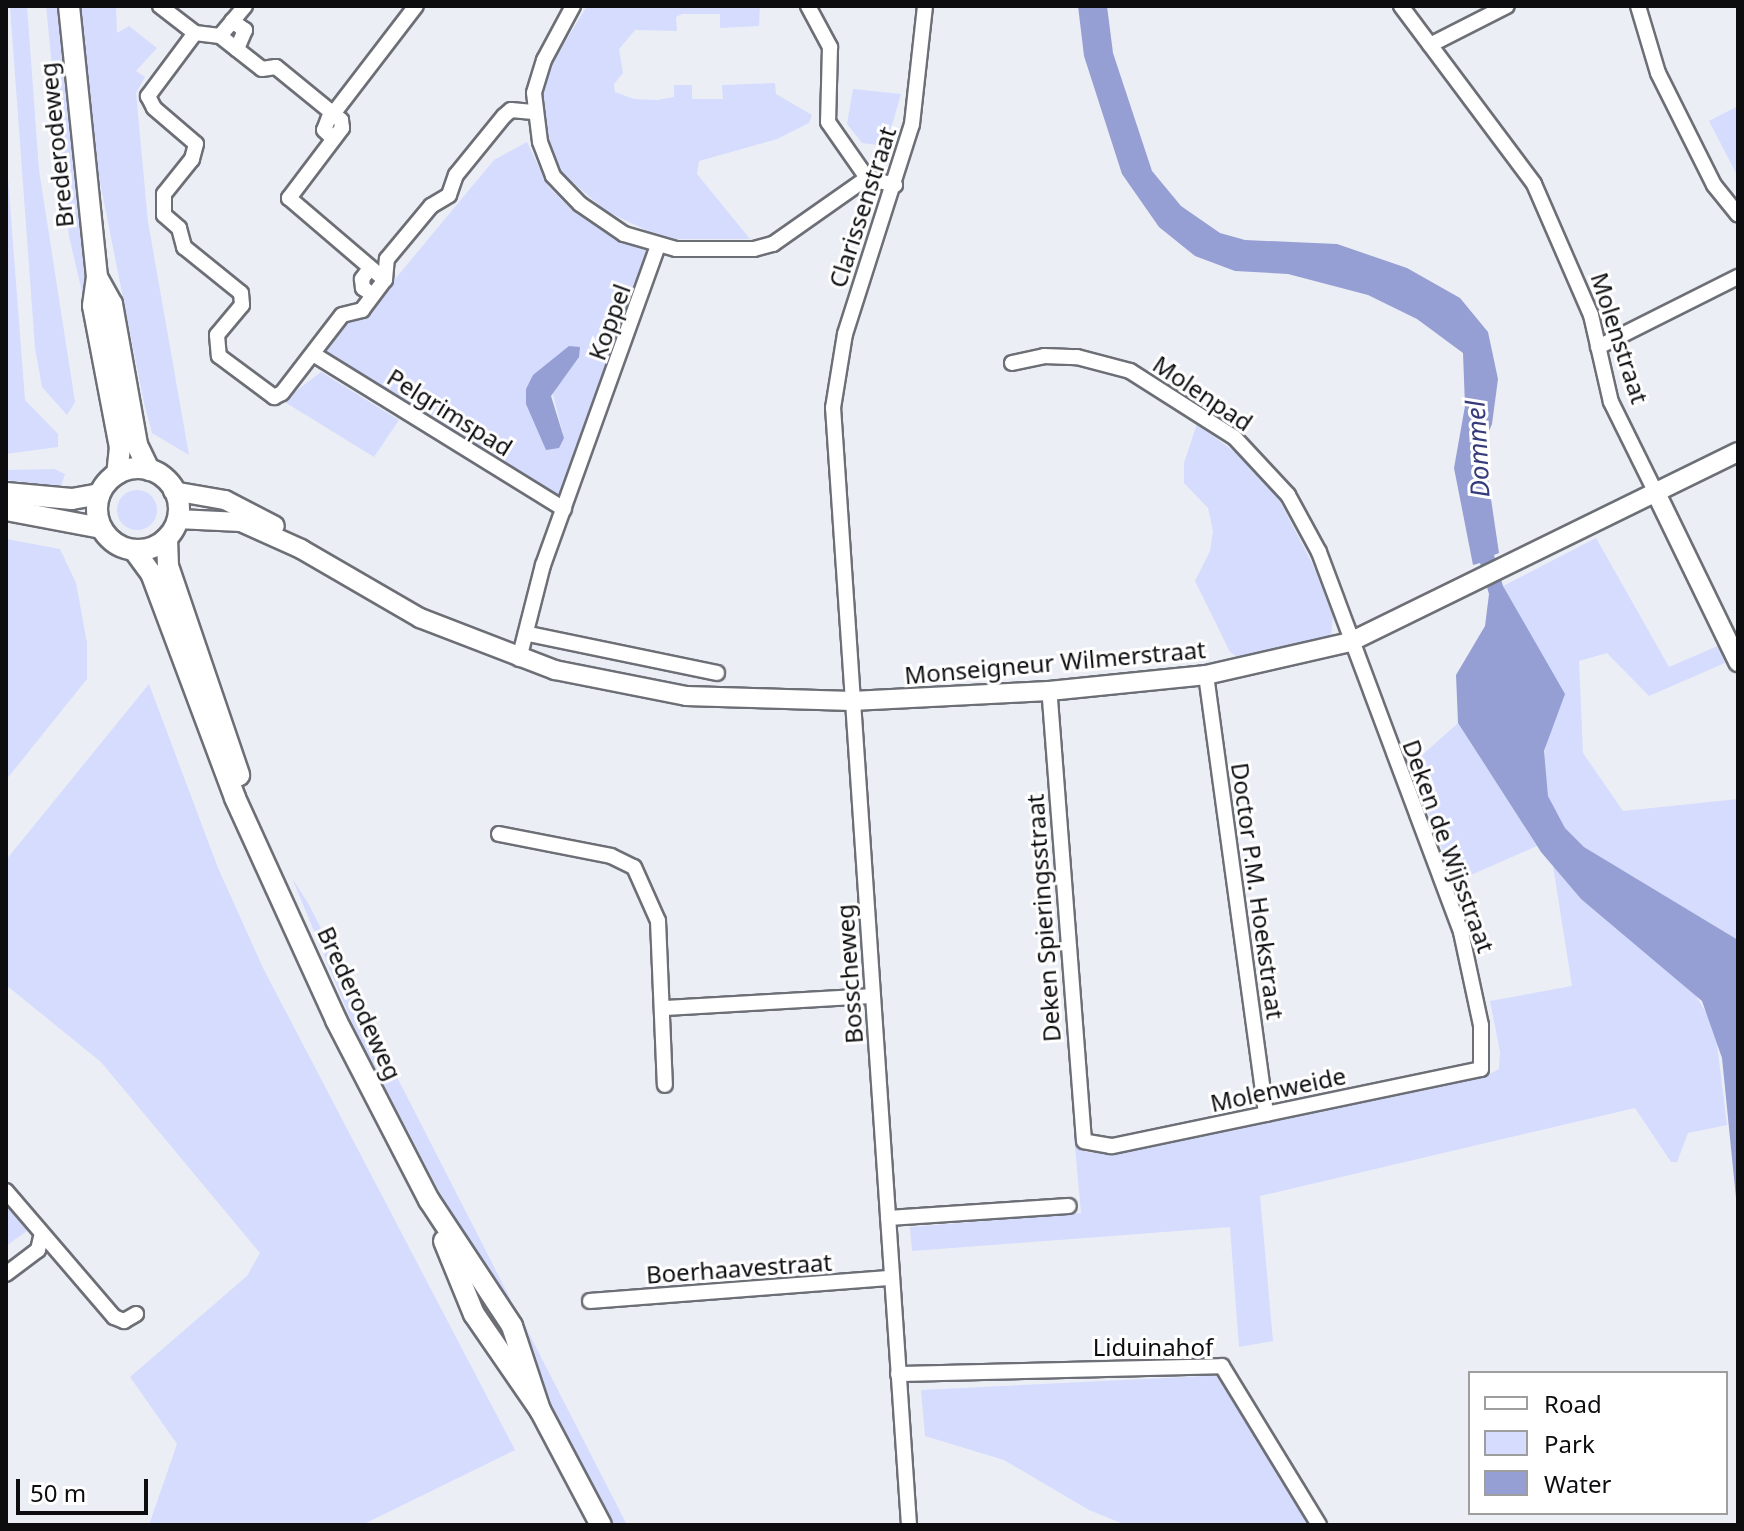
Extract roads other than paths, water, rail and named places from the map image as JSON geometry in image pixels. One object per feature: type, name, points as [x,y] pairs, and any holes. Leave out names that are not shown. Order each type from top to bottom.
[{"type":"main road","name":"Brederodeweg","points":[[69,6],[97,277],[93,306],[120,447],[117,474]]},
{"type":"main road","name":"Brederodeweg","points":[[97,277],[112,304],[137,445],[149,470]]},
{"type":"main road","points":[[6,493],[72,499],[100,494],[117,474],[149,470],[173,491],[177,519],[167,538],[134,550],[111,541],[101,528],[100,494]]},
{"type":"main road","points":[[6,510],[101,528]]},
{"type":"main road","name":"Brederodeweg","points":[[167,538],[168,566],[247,797],[251,825]]},
{"type":"main road","name":"Brederodeweg","points":[[134,550],[151,573],[235,798],[251,825],[336,1020],[429,1200],[464,1295],[540,1410],[601,1525]]},
{"type":"street","points":[[160,6],[195,33],[220,36],[262,69],[276,67],[332,113],[342,128],[289,198],[385,280]]},
{"type":"street","points":[[220,36],[245,6]]},
{"type":"street","points":[[332,113],[416,6]]},
{"type":"street","points":[[573,6],[544,60],[533,112],[553,176],[580,204],[624,234],[658,246],[735,251],[773,244],[867,178]]},
{"type":"street","points":[[808,6],[830,47],[828,122],[867,178],[895,185]]},
{"type":"street","name":"Clarissenstraat","points":[[833,421],[845,334],[895,185],[921,76],[925,6]]},
{"type":"street","name":"Molenstraat","points":[[1401,6],[1534,184],[1591,315],[1611,402],[1738,662]]},
{"type":"street","points":[[1430,45],[1507,6]]},
{"type":"street","points":[[1638,6],[1658,73],[1714,185],[1738,215]]},
{"type":"street","points":[[232,21],[245,30],[237,49]]},
{"type":"street","points":[[195,33],[148,96],[154,108],[196,144],[192,159],[164,194],[164,215],[179,228],[184,247],[241,293],[242,305],[217,335],[219,356],[274,397],[313,354],[342,315],[362,310],[385,280],[387,259],[431,206],[449,195],[456,175],[504,116],[511,110],[533,112]]},
{"type":"street","name":"Koppel","points":[[519,659],[529,634],[543,565],[658,246]]},
{"type":"street","points":[[370,268],[362,279],[363,288],[373,295]]},
{"type":"street","points":[[1598,347],[1738,277]]},
{"type":"street","name":"Pelgrimspad","points":[[313,354],[564,509]]},
{"type":"street","name":"Molenpad","points":[[1012,363],[1044,356],[1077,357],[1130,371],[1235,438],[1271,472],[1304,519],[1350,642]]},
{"type":"street","name":"Bosscheweg","points":[[833,421],[909,1525]]},
{"type":"street","name":"Monseigneur Wilmerstraat","points":[[301,549],[420,618],[519,659],[599,682],[686,696],[852,701],[1049,691],[1206,675],[1350,642],[1657,495],[1738,452]]},
{"type":"street","points":[[173,491],[235,504],[288,534],[301,549]]},
{"type":"street","points":[[177,519],[241,522],[301,549]]},
{"type":"street","points":[[529,634],[717,673]]},
{"type":"street","name":"Deken de Wijsstraat","points":[[1350,642],[1461,932],[1481,1025],[1481,1069]]},
{"type":"street","name":"Doctor P.M. Hoekstraat","points":[[1206,675],[1266,1114]]},
{"type":"street","name":"Deken Spieringsstraat","points":[[1049,691],[1084,1141]]},
{"type":"street","points":[[499,834],[611,856],[634,867],[658,921],[665,1085]]},
{"type":"street","points":[[664,1008],[872,996]]},
{"type":"street","name":"Molenweide","points":[[1084,1141],[1111,1146],[1481,1069]]},
{"type":"street","points":[[6,1191],[41,1237],[114,1317],[124,1321],[136,1314]]},
{"type":"street","points":[[888,1218],[1069,1206]]},
{"type":"street","points":[[6,1274],[38,1250],[41,1237]]},
{"type":"street","name":"Boerhaavestraat","points":[[590,1301],[891,1278]]},
{"type":"street","name":"Liduinahof","points":[[898,1374],[1222,1366],[1319,1525]]},
{"type":"water","name":"Dommel","points":[[1078,6],[1107,6],[1113,53],[1152,171],[1181,206],[1220,233],[1245,240],[1337,244],[1407,268],[1460,298],[1488,332],[1498,379],[1492,424],[1483,445],[1499,553],[1494,555],[1503,586],[1565,694],[1544,751],[1548,796],[1565,828],[1584,847],[1738,940],[1738,1218],[1722,1058],[1702,1001],[1581,899],[1541,852],[1458,723],[1456,675],[1485,626],[1489,594],[1480,563],[1473,565],[1454,468],[1465,406],[1463,353],[1417,319],[1368,295],[1288,274],[1235,271],[1195,256],[1159,227],[1122,174],[1084,56]]},
{"type":"water","points":[[569,346],[580,347],[579,357],[551,396],[564,438],[559,448],[546,450],[526,404],[526,389],[533,375]]}]
